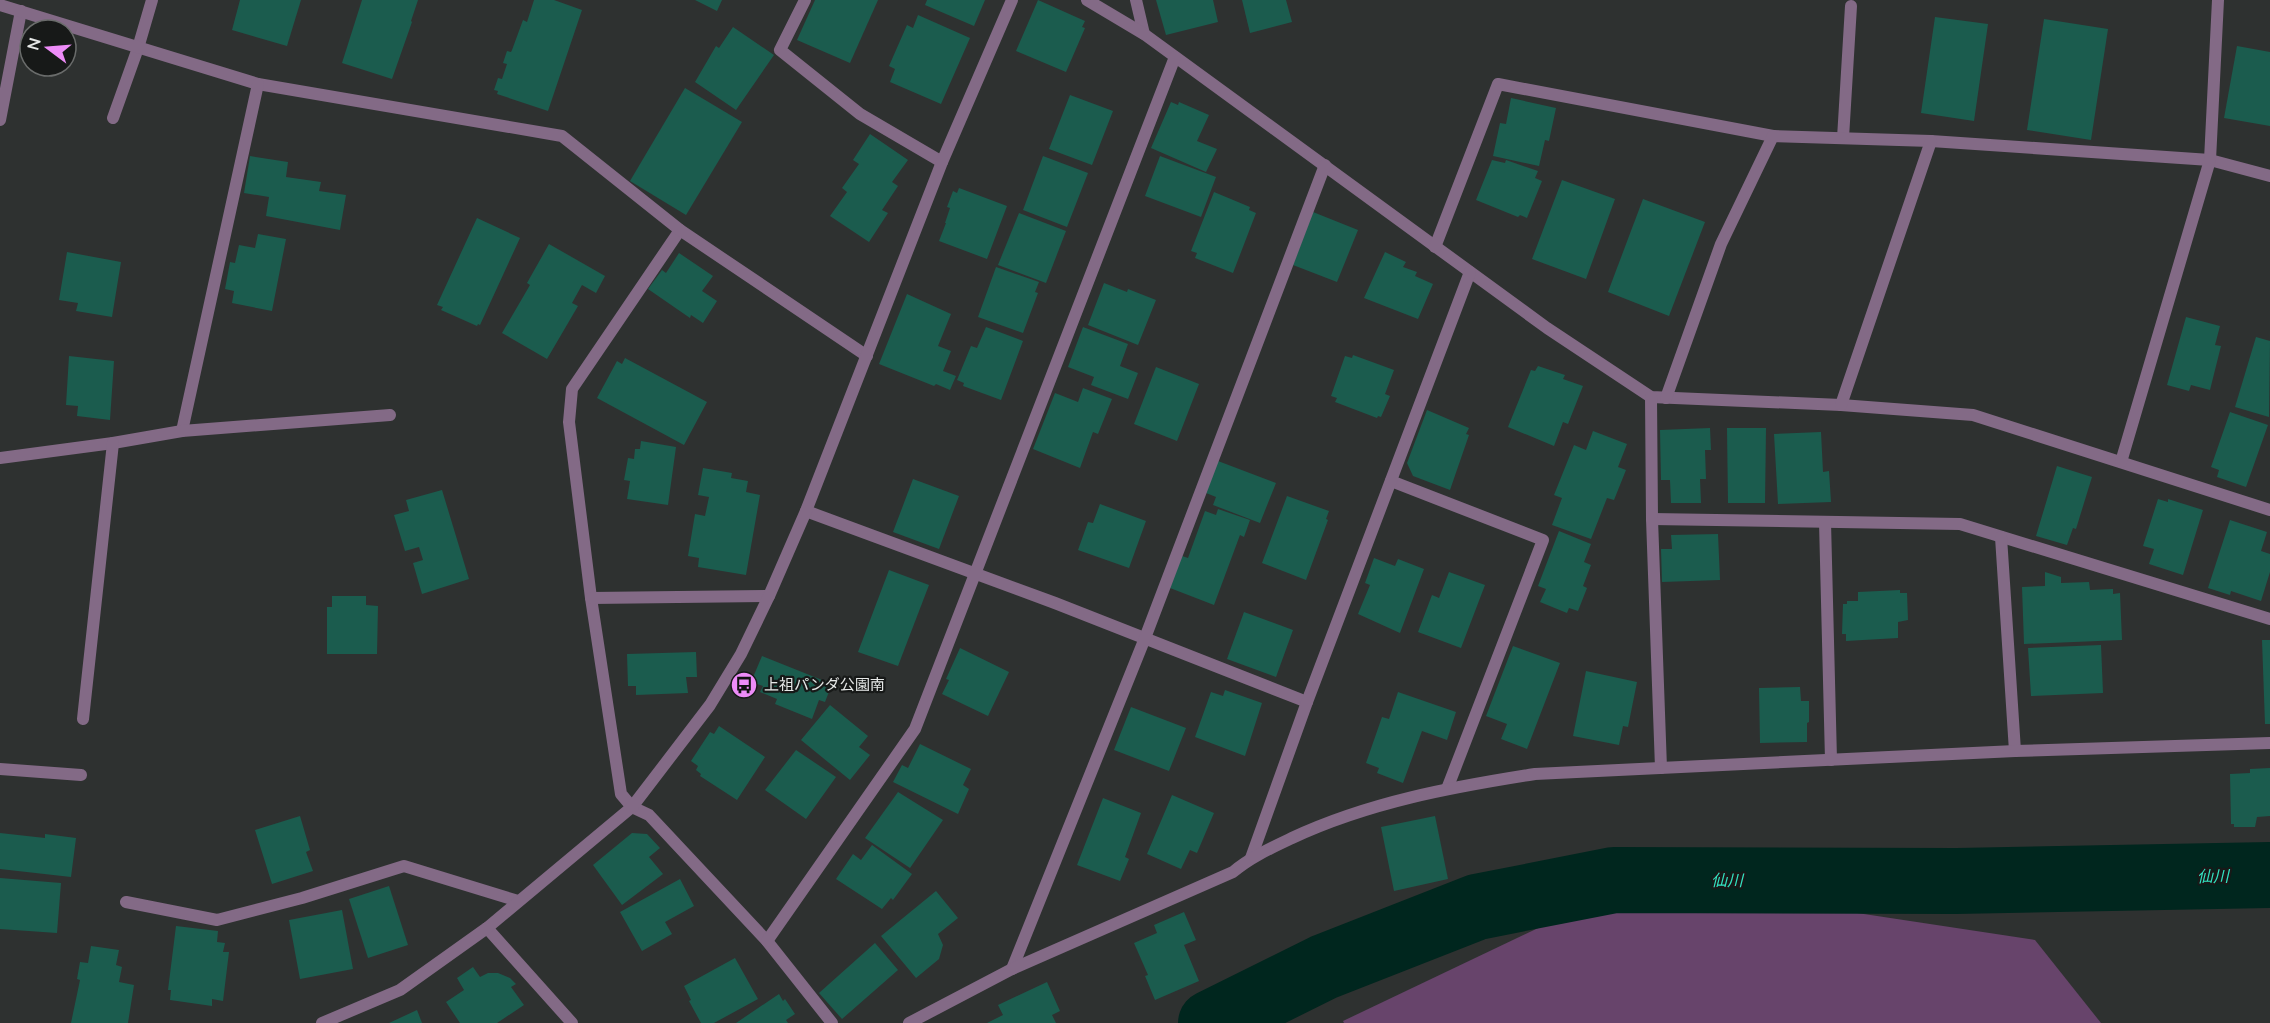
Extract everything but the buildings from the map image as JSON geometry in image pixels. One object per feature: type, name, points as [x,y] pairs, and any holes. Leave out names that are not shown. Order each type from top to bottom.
[{"type":"street","points":[[113,118],[152,0]]},
{"type":"street","points":[[805,0],[780,50],[860,114],[942,162]]},
{"type":"street","points":[[328,1022],[400,990],[487,928],[632,807],[710,705],[741,654],[806,511],[942,162],[1012,0]]},
{"type":"street","points":[[1088,0],[1144,34],[1547,328],[1651,397],[1841,405],[1973,415],[2270,510]]},
{"type":"street","points":[[1136,0],[1144,34]]},
{"type":"street","points":[[2121,462],[2210,160],[2218,0]]},
{"type":"street","points":[[0,5],[258,84],[562,136],[680,230],[867,356]]},
{"type":"street","points":[[1843,138],[1851,6]]},
{"type":"street","points":[[0,120],[21,11]]},
{"type":"street","points":[[767,941],[915,729],[1175,57]]},
{"type":"street","points":[[182,431],[258,84]]},
{"type":"street","points":[[1435,247],[1498,84],[1773,136],[1931,141],[2210,160],[2270,176]]},
{"type":"street","points":[[1666,398],[1720,244],[1773,136]]},
{"type":"street","points":[[1841,405],[1931,141]]},
{"type":"street","points":[[1012,969],[1144,638],[1324,165]]},
{"type":"street","points":[[680,230],[572,389],[569,422],[591,598],[621,794],[632,807],[649,815],[767,941],[832,1023]]},
{"type":"street","points":[[1251,858],[1307,702],[1470,272]]},
{"type":"street","points":[[1651,397],[1652,519],[1661,768]]},
{"type":"street","points":[[0,458],[182,431],[353,416],[390,415]]},
{"type":"street","points":[[83,719],[113,443]]},
{"type":"street","points":[[1391,481],[1543,540],[1447,789]]},
{"type":"street","points":[[806,511],[1307,702]]},
{"type":"street","points":[[1652,519],[1960,525],[2270,619]]},
{"type":"street","points":[[1825,522],[1831,760]]},
{"type":"street","points":[[2001,537],[2014,751]]},
{"type":"street","points":[[591,598],[769,596]]},
{"type":"street","points":[[909,1023],[1012,969],[1233,872],[1251,858],[1314,828],[1365,810],[1447,789],[1535,774],[2014,751],[2270,743]]},
{"type":"street","points":[[0,770],[81,775]]},
{"type":"street","points":[[126,902],[217,920],[302,898],[404,866],[518,902]]},
{"type":"street","points":[[487,928],[572,1023]]},
{"type":"shaded area","points":[[1639,880],[2035,940],[2101,1023],[1344,1023],[1343,1021]]},
{"type":"waterway","name":"仙川","points":[[1211,1023],[1324,967],[1477,907],[1614,880],[1956,881],[2270,875]]},
{"type":"place","name":"上祖パンダ公園南","points":[[744,685]]}]
